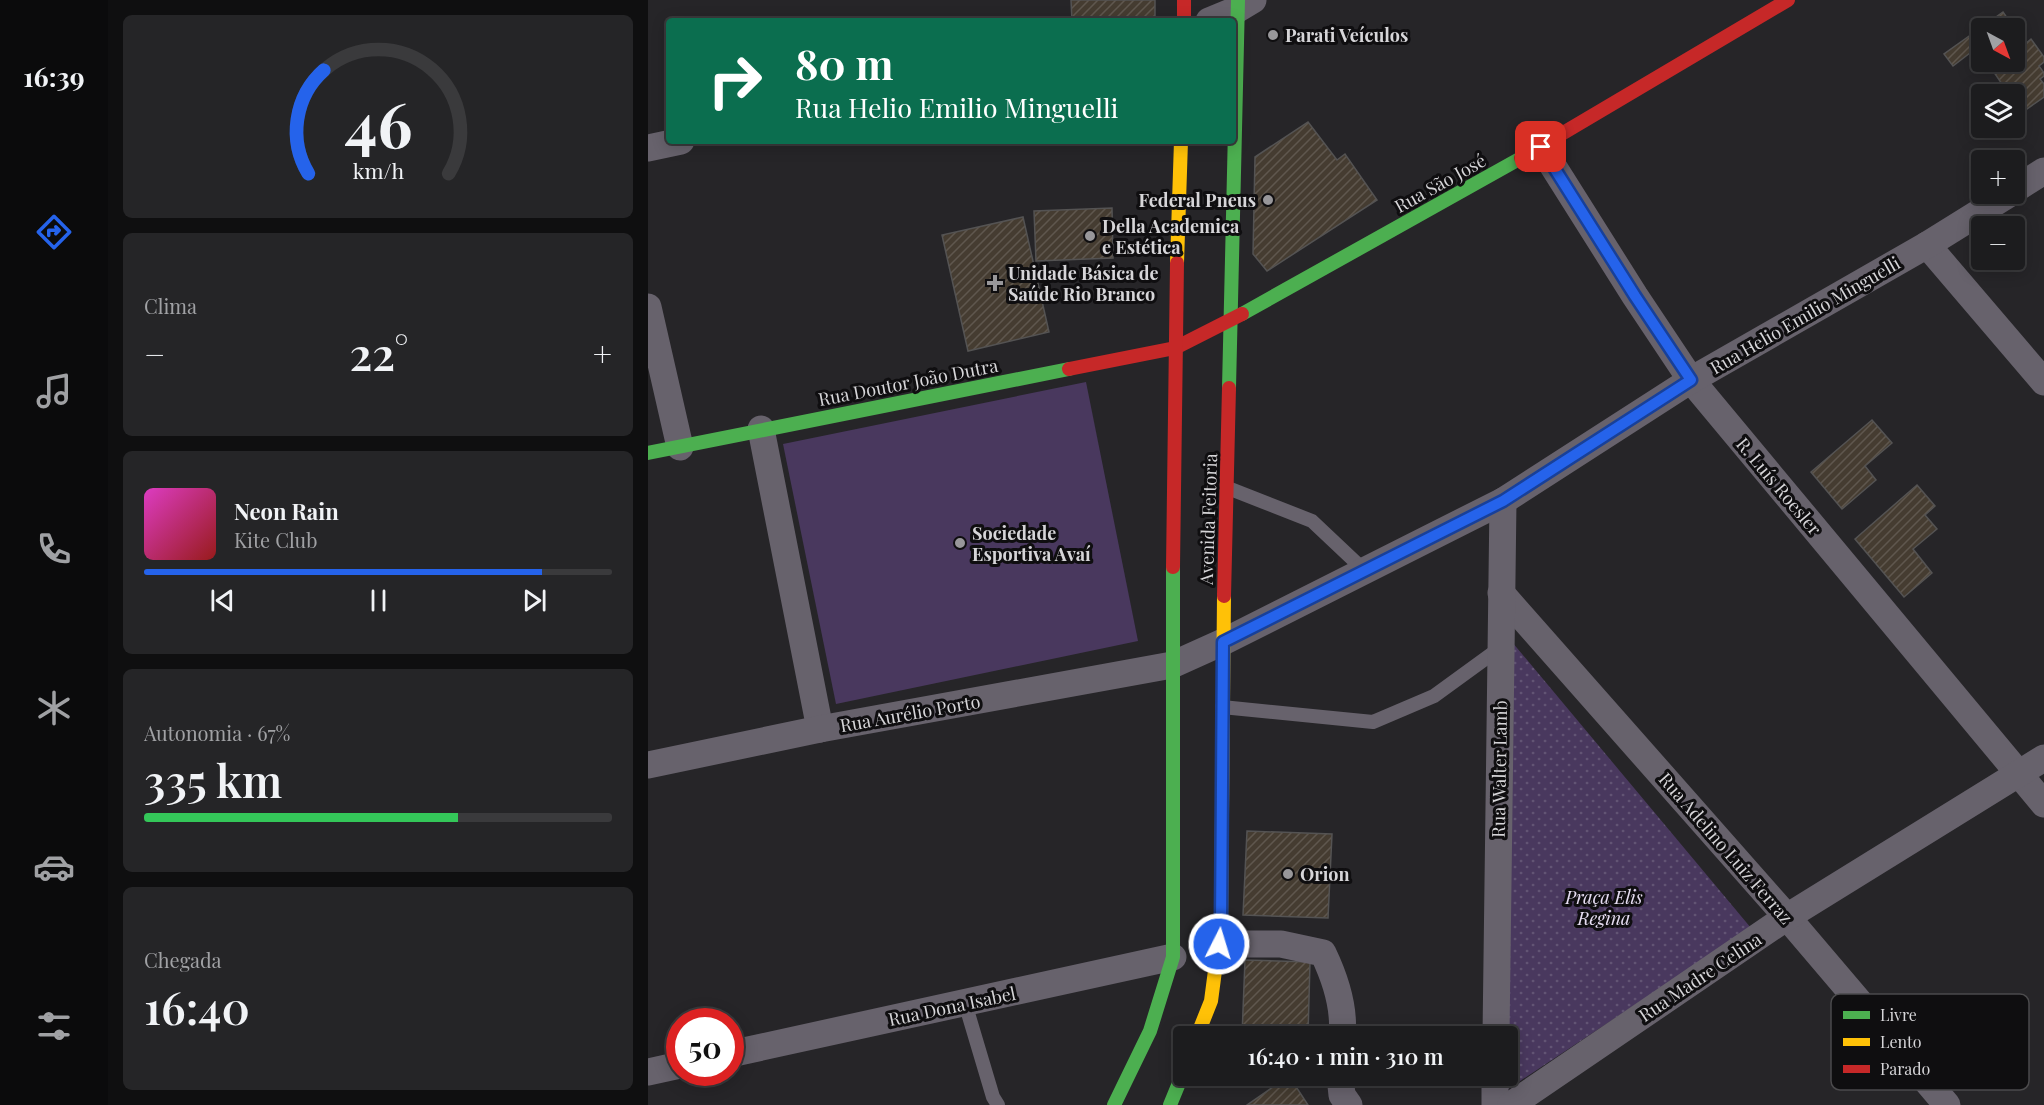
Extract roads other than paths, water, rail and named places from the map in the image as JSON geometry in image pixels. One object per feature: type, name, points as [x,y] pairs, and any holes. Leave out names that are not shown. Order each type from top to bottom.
[{"type":"main road","points":[[1184,0],[1184,18]]},
{"type":"main road","name":"Rua São José","points":[[1175,348],[1232,320],[1541,147],[1788,0]]},
{"type":"main road","name":"Avenida Feitoria","points":[[1201,1026],[1211,1001],[1221,925],[1223,642],[1243,3]]},
{"type":"main road","name":"Avenida Feitoria","points":[[1114,1105],[1150,1032],[1173,957],[1175,348],[1181,144]]},
{"type":"main road","name":"Rua Doutor João Dutra","points":[[648,453],[1175,348]]},
{"type":"main road","points":[[1172,1104],[1179,1086]]},
{"type":"street","points":[[1215,18],[1243,3]]},
{"type":"street","points":[[648,148],[667,144]]},
{"type":"street","name":"R. Luís Roesler","points":[[1541,147],[1691,380],[2044,804]]},
{"type":"street","points":[[2025,183],[2044,171]]},
{"type":"street","name":"Rua Helio Emilio Minguelli","points":[[1223,642],[1503,501],[1691,380],[1927,245],[1993,204]]},
{"type":"street","points":[[1927,245],[2044,382]]},
{"type":"street","points":[[648,307],[680,447]]},
{"type":"street","points":[[761,429],[820,729]]},
{"type":"street","name":"Rua Walter Lamb","points":[[1496,1026],[1503,501]]},
{"type":"street","name":"Rua Adelino Luiz Ferraz","points":[[1501,593],[1853,994]]},
{"type":"street","name":"Rua Aurélio Porto","points":[[648,765],[820,729],[1173,664],[1223,642]]},
{"type":"street","name":"Rua Madre Celina","points":[[1511,1105],[1787,917],[2044,758]]},
{"type":"street","points":[[1219,944],[1281,944],[1323,953],[1332,972],[1343,1026]]},
{"type":"street","name":"Rua Dona Isabel","points":[[744,1051],[1173,957]]},
{"type":"street","points":[[648,1072],[666,1068]]},
{"type":"street","points":[[1341,1086],[1342,1095],[1349,1105]]},
{"type":"street","points":[[1495,1086],[1495,1105]]},
{"type":"street","name":"Rua Adelino Luiz Ferraz","points":[[1934,1090],[1947,1105]]},
{"type":"lane","points":[[1227,488],[1312,521],[1365,571]]},
{"type":"lane","points":[[1222,707],[1373,722],[1434,696],[1500,648]]},
{"type":"lane","points":[[965,1003],[993,1097],[998,1105]]},
{"type":"place","name":"Parati Veículos","points":[[1273,35]]},
{"type":"place","name":"Federal Pneus","points":[[1268,200]]},
{"type":"place","name":"Della Academica e Estética","points":[[1090,236]]},
{"type":"place","name":"Unidade Básica de Saúde Rio Branco","points":[[995,283]]},
{"type":"place","name":"Sociedade Esportiva Avaí","points":[[960,543]]},
{"type":"place","name":"Orion","points":[[1288,874]]},
{"type":"park label","name":"Praça Elis Regina","points":[[1604,907]]}]
